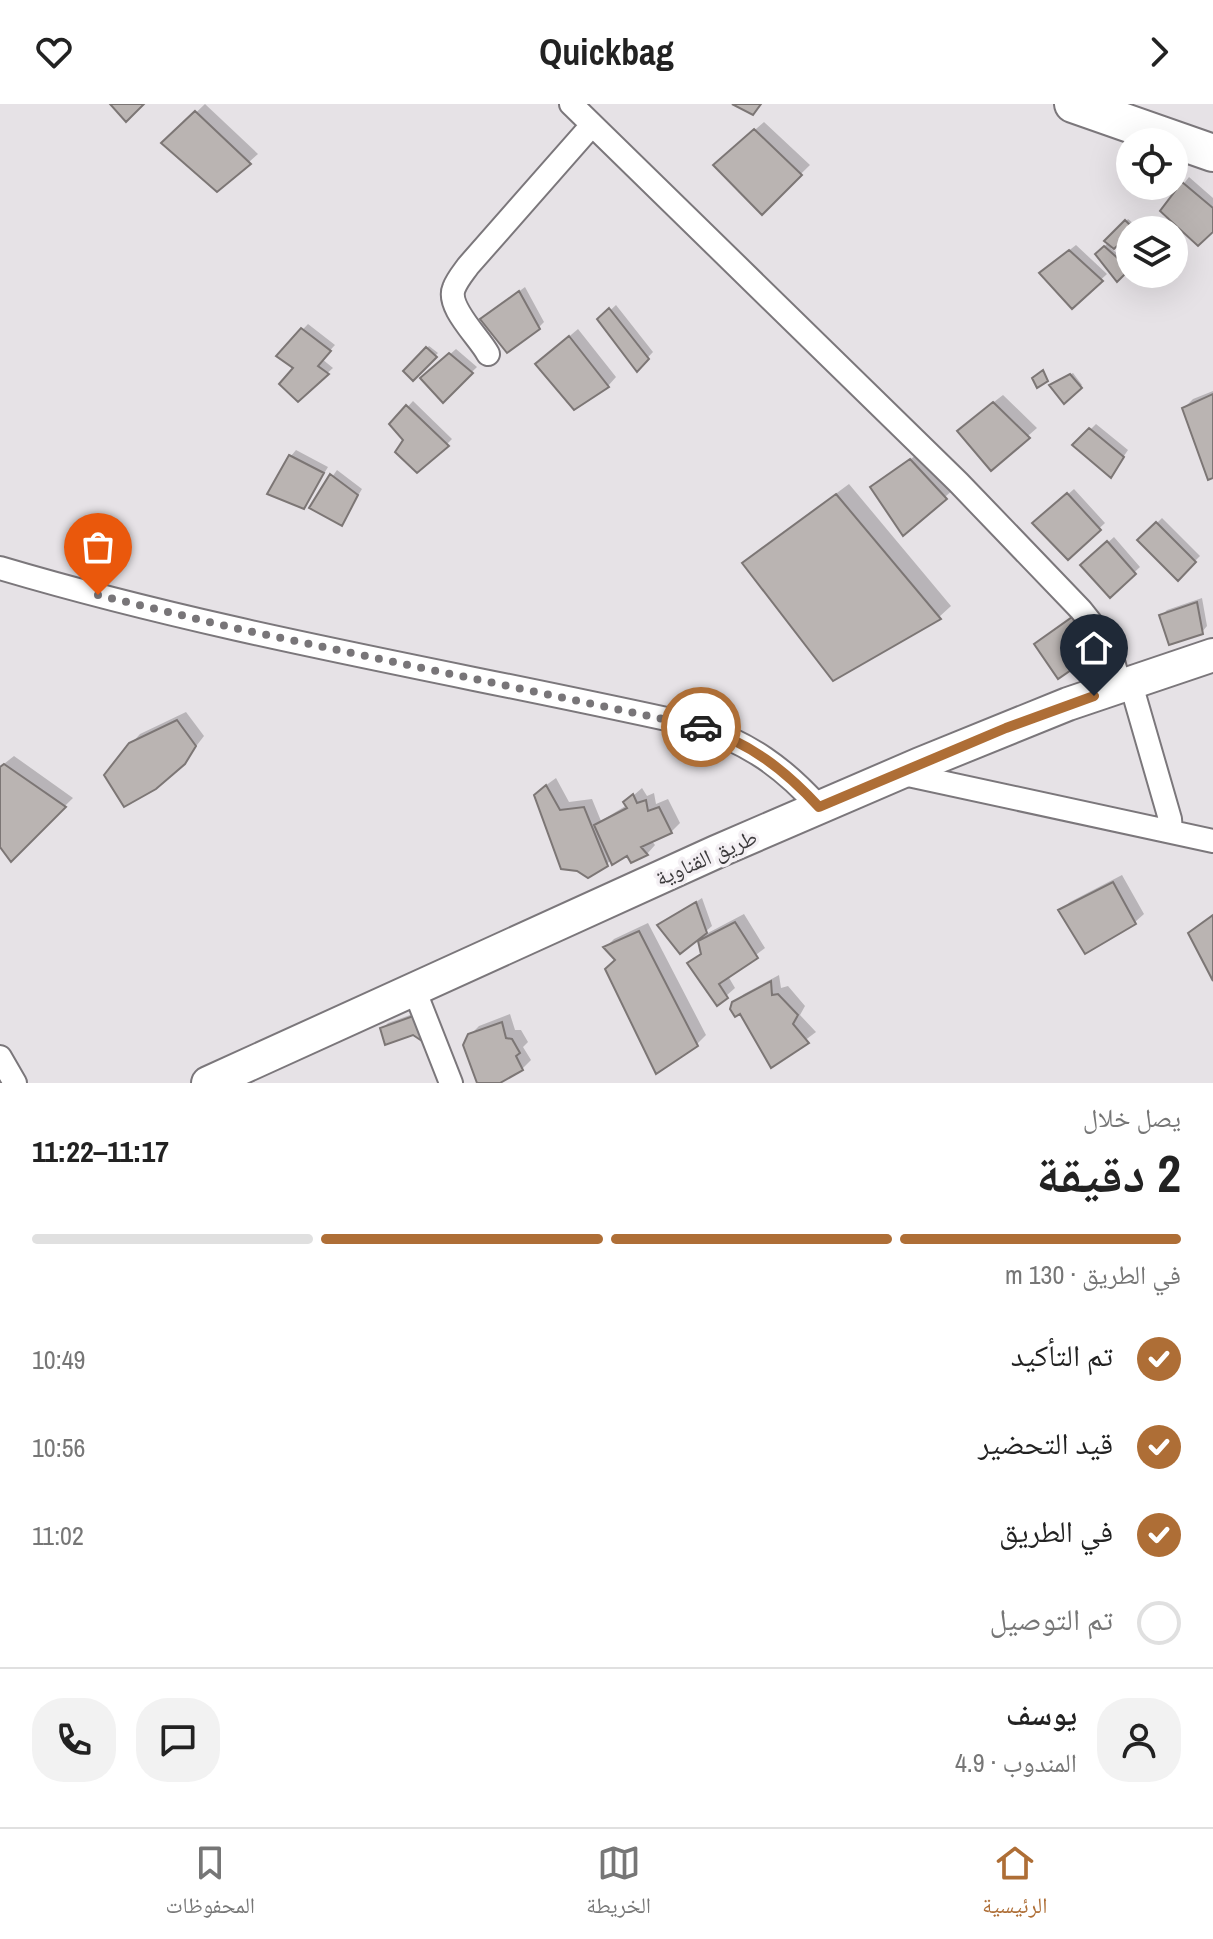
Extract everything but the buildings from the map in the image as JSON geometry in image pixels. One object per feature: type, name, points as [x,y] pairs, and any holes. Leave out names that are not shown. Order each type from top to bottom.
[{"type":"main road","points":[[1096,108],[1213,153]]},
{"type":"street","points":[[571,104],[958,482],[1081,610],[1100,634],[1125,686],[1170,819],[1171,831]]},
{"type":"street","points":[[488,354],[456,309],[452,296],[454,286],[592,125]]},
{"type":"street","points":[[0,568],[234,628],[698,726],[731,737],[761,755],[794,779],[819,807]]},
{"type":"street","name":"طريق القناوية","points":[[208,1083],[819,807],[1068,704],[1213,655]]},
{"type":"street","points":[[899,773],[1213,841]]},
{"type":"street","points":[[414,989],[451,1083]]},
{"type":"street","points":[[0,1057],[15,1083]]},
{"type":"way so far","points":[[98,595],[234,628],[701,727]]},
{"type":"route","points":[[701,727],[731,737],[761,755],[794,779],[819,807],[1006,728],[1094,696]]}]
